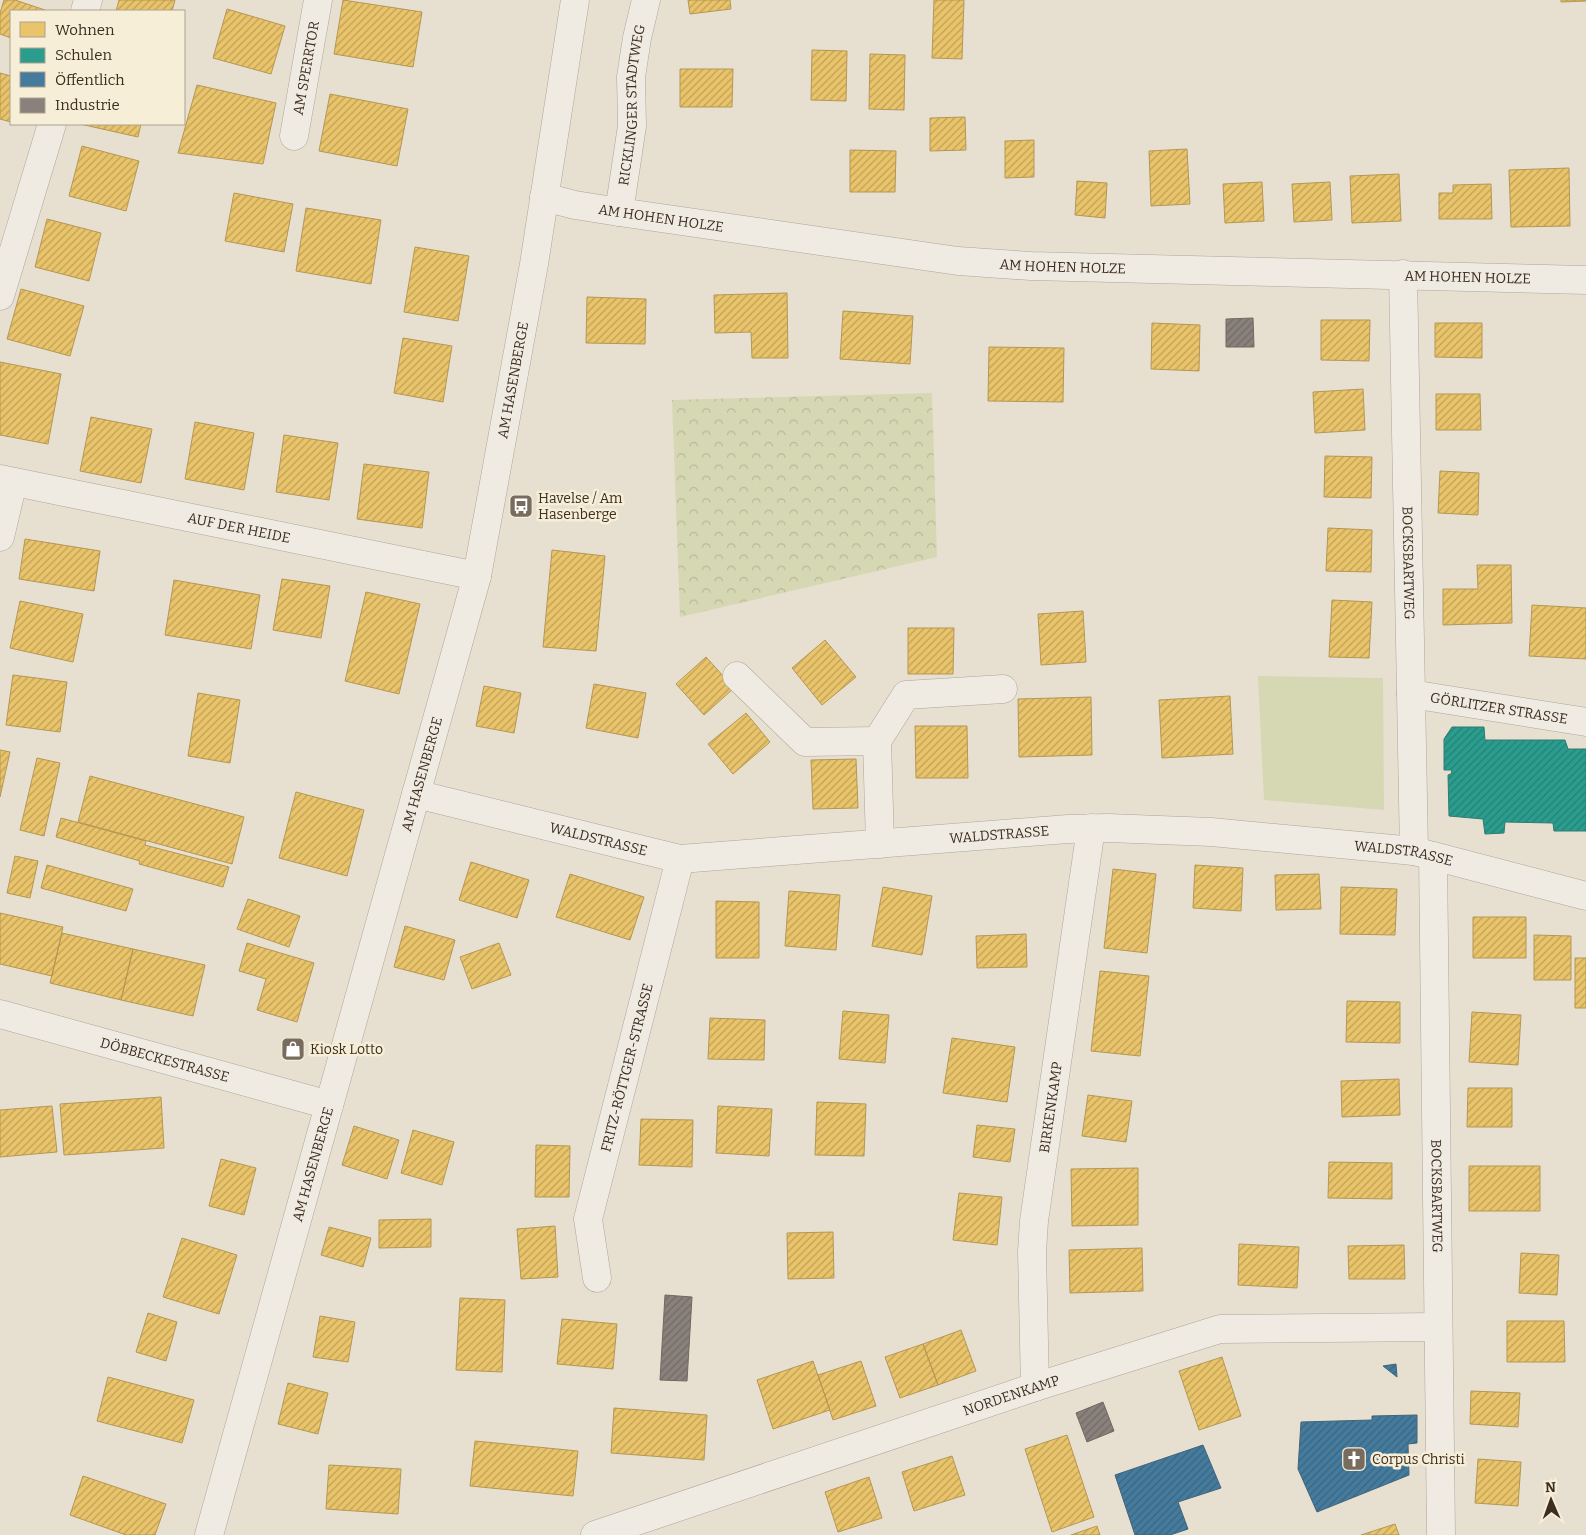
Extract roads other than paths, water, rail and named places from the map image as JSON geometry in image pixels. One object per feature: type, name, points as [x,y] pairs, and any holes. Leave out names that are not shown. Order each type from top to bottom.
[{"type":"street","name":"AM SPERRTOR","points":[[294,136],[318,0]]},
{"type":"street","name":"AM HASENBERGE","points":[[209,1535],[477,576],[544,197],[575,0]]},
{"type":"street","name":"RICKLINGER STADTWEG","points":[[619,212],[632,126],[631,76],[636,38],[646,0]]},
{"type":"street","points":[[0,296],[52,125]]},
{"type":"street","name":"AM HOHEN HOLZE","points":[[544,197],[575,205],[619,212],[994,264],[1586,280]]},
{"type":"street","name":"BOCKSBARTWEG","points":[[1403,274],[1411,694],[1424,854],[1438,1327],[1441,1535]]},
{"type":"street","points":[[0,537],[6,481]]},
{"type":"street","name":"AUF DER HEIDE","points":[[6,481],[477,576]]},
{"type":"street","points":[[737,676],[805,742],[878,741]]},
{"type":"street","points":[[880,844],[878,741],[906,695],[1003,689]]},
{"type":"street","name":"GÖRLITZER STRASSE","points":[[1411,694],[1586,722]]},
{"type":"street","name":"WALDSTRASSE","points":[[416,794],[680,859],[1091,828],[1211,832],[1424,854],[1586,896]]},
{"type":"street","name":"BIRKENKAMP","points":[[1035,1387],[1032,1252],[1034,1221],[1091,828]]},
{"type":"street","name":"FRITZ-RÖTTGER-STRASSE","points":[[597,1278],[588,1220],[680,859]]},
{"type":"street","name":"DÖBBECKESTRASSE","points":[[7,1023],[329,1105]]},
{"type":"street","name":"NORDENKAMP","points":[[595,1535],[1035,1387],[1220,1329],[1438,1327]]},
{"type":"place","name":"Havelse / Am Hasenberge","points":[[521,506]]},
{"type":"place","name":"Kiosk Lotto","points":[[293,1049]]},
{"type":"place","name":"Corpus Christi","points":[[1354,1459]]}]
